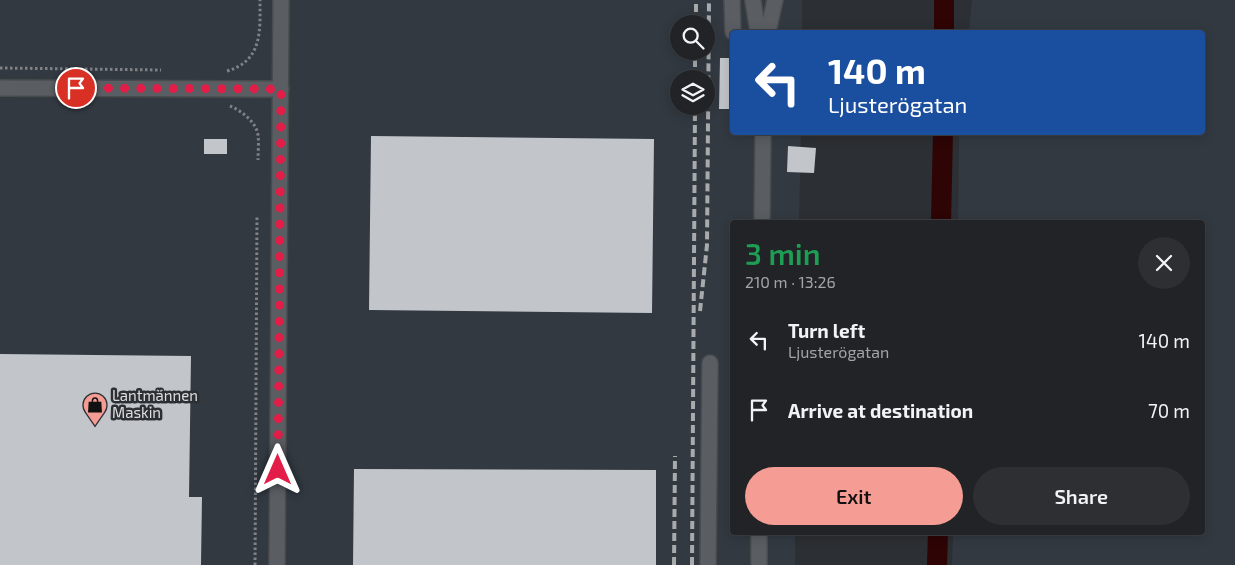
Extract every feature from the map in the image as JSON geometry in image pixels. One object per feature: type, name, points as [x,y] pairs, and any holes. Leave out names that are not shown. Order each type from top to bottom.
[{"type":"street","points":[[277,565],[281,0]]},
{"type":"street","points":[[732,0],[733,30]]},
{"type":"street","points":[[768,30],[775,0]]},
{"type":"street","points":[[753,1],[758,30]]},
{"type":"street","points":[[0,88],[281,89]]},
{"type":"street","points":[[762,220],[763,135]]},
{"type":"street","points":[[708,565],[710,364]]},
{"type":"street","points":[[759,535],[759,565]]},
{"type":"path","points":[[218,71],[236,68],[246,62],[252,54],[260,33],[260,0]]},
{"type":"path","points":[[0,68],[168,70]]},
{"type":"path","points":[[227,105],[238,109],[253,124],[258,134],[258,160]]},
{"type":"path","points":[[255,565],[257,216]]},
{"type":"shaded area","points":[[0,0],[802,0],[802,30],[730,30],[730,135],[801,135],[799,220],[730,220],[730,535],[795,535],[795,565],[0,565]]},
{"type":"shaded area","points":[[972,0],[1235,0],[1235,565],[952,565],[953,535],[1205,535],[1205,220],[958,220],[959,135],[1205,135],[1205,30],[969,30]]},
{"type":"building","points":[[720,58],[730,58],[730,109],[719,109]]},
{"type":"building","points":[[371,136],[654,139],[652,313],[369,310]]},
{"type":"building","points":[[204,139],[227,139],[227,154],[204,154]]},
{"type":"building","points":[[788,146],[816,148],[814,173],[787,172]]},
{"type":"building","name":"Lantmännen Maskin","points":[[0,354],[191,356],[189,497],[202,497],[201,565],[0,565]]},
{"type":"building","points":[[354,469],[656,470],[656,565],[353,565]]},
{"type":"waterway","points":[[944,0],[944,30]]},
{"type":"waterway","points":[[941,220],[943,135]]},
{"type":"waterway","points":[[937,565],[938,535]]},
{"type":"railway","points":[[696,0],[696,15]]},
{"type":"railway","points":[[700,311],[707,245],[709,0]]},
{"type":"railway","points":[[695,60],[695,70]]},
{"type":"railway","points":[[692,565],[695,115]]},
{"type":"railway","points":[[674,565],[675,456]]},
{"type":"place","name":"Lantmännen Maskin","points":[[95,426]]},
{"type":"route","points":[[76,88],[281,89],[278,470]]}]
